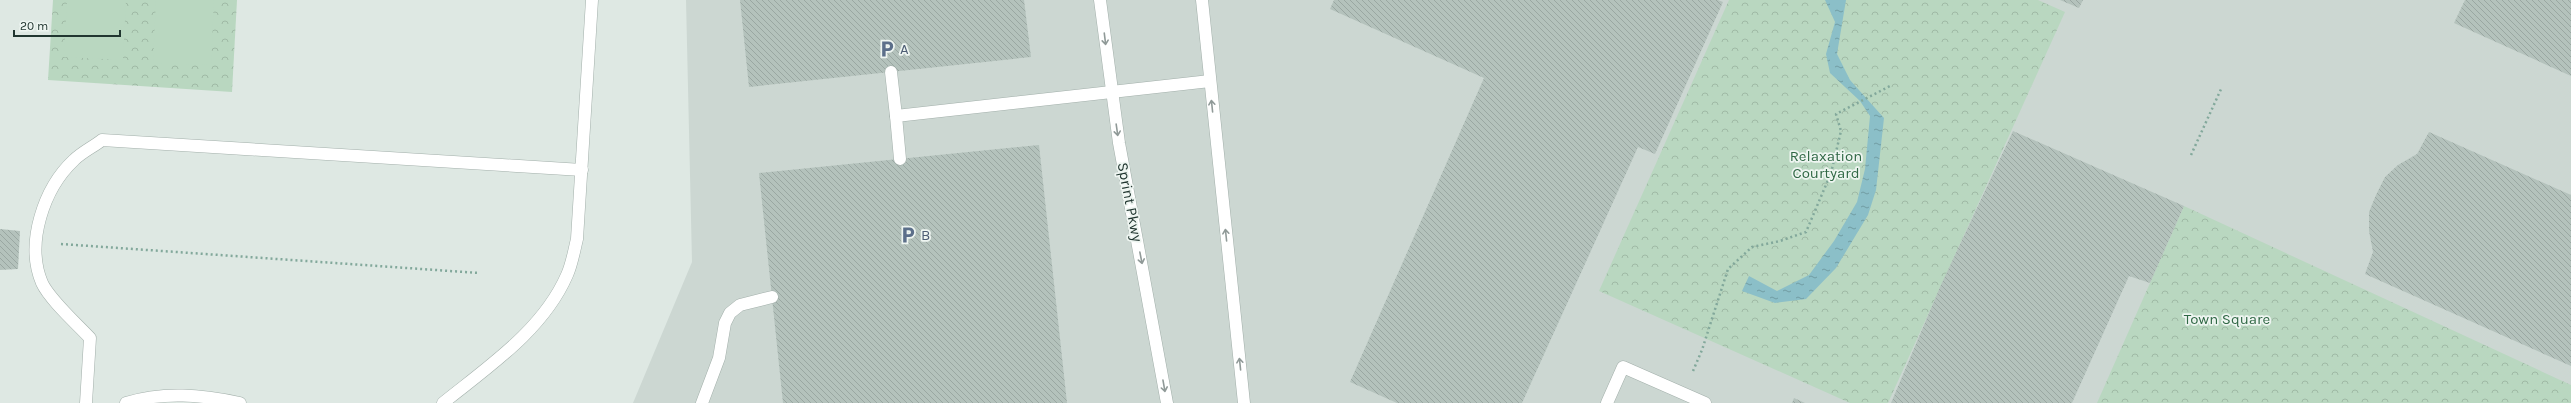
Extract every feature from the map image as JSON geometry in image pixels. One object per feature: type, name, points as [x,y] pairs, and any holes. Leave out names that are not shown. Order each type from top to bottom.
[{"type":"street","points":[[443,403],[513,346],[546,311],[567,274],[577,239],[592,0]]},
{"type":"street","name":"Sprint Pkwy","points":[[1100,0],[1111,92],[1119,143],[1167,403]]},
{"type":"street","points":[[1202,0],[1244,403]]},
{"type":"street","points":[[891,72],[900,159]]},
{"type":"street","points":[[896,116],[1210,81]]},
{"type":"street","points":[[86,403],[90,338],[64,311],[42,283],[36,253],[40,219],[52,189],[74,160],[102,140],[582,170]]},
{"type":"street","points":[[702,403],[719,358],[725,323],[730,313],[740,305],[772,298]]},
{"type":"street","points":[[1607,403],[1623,367],[1705,403]]},
{"type":"street","points":[[126,403],[141,398],[174,395],[208,396],[240,403]]},
{"type":"path","points":[[1683,393],[1702,350],[1728,269],[1752,247],[1780,241],[1806,232],[1831,173],[1841,131],[1836,114],[1892,85]]},
{"type":"path","points":[[2191,155],[2222,87]]},
{"type":"path","points":[[38,242],[479,273]]},
{"type":"shaded area","points":[[686,0],[2571,0],[2571,403],[633,403],[692,262]]},
{"type":"green space","points":[[53,0],[237,0],[232,92],[48,80]]},
{"type":"green space","points":[[67,0],[126,0],[123,60],[64,57]]},
{"type":"green space","points":[[156,0],[214,0],[211,65],[153,63]]},
{"type":"green space","name":"Relaxation Courtyard","points":[[1729,0],[2038,0],[2065,12],[1888,403],[1850,403],[1599,291]]},
{"type":"green space","name":"Town Square","points":[[2184,206],[2571,385],[2571,403],[2097,403]]},
{"type":"water","points":[[1825,0],[1846,0],[1837,54],[1850,80],[1884,118],[1876,190],[1868,215],[1836,268],[1806,299],[1775,303],[1742,291],[1749,276],[1777,291],[1809,275],[1834,241],[1857,202],[1865,169],[1870,116],[1860,101],[1830,73],[1826,54],[1835,22]]},
{"type":"building","name":"A","points":[[740,0],[1024,0],[1031,57],[749,87]]},
{"type":"building","points":[[1334,0],[1718,0],[1723,2],[1655,154],[1638,147],[1522,403],[1397,403],[1350,382],[1484,78],[1330,9]]},
{"type":"building","points":[[2060,0],[2083,0],[2079,8]]},
{"type":"building","points":[[2465,0],[2571,0],[2571,76],[2454,23]]},
{"type":"building","points":[[2013,131],[2184,206],[2150,283],[2129,276],[2072,403],[1891,403],[1940,287]]},
{"type":"building","points":[[2429,132],[2571,195],[2571,366],[2365,274],[2373,252],[2369,231],[2369,212],[2376,195],[2385,177],[2398,165],[2417,154]]},
{"type":"building","name":"B","points":[[1039,145],[1067,403],[783,403],[759,173]]},
{"type":"building","points":[[0,229],[20,231],[18,269],[0,270]]},
{"type":"building","points":[[1794,398],[1805,403],[1792,403]]},
{"type":"place","name":"A","points":[[887,49]]},
{"type":"place","name":"B","points":[[908,235]]}]
